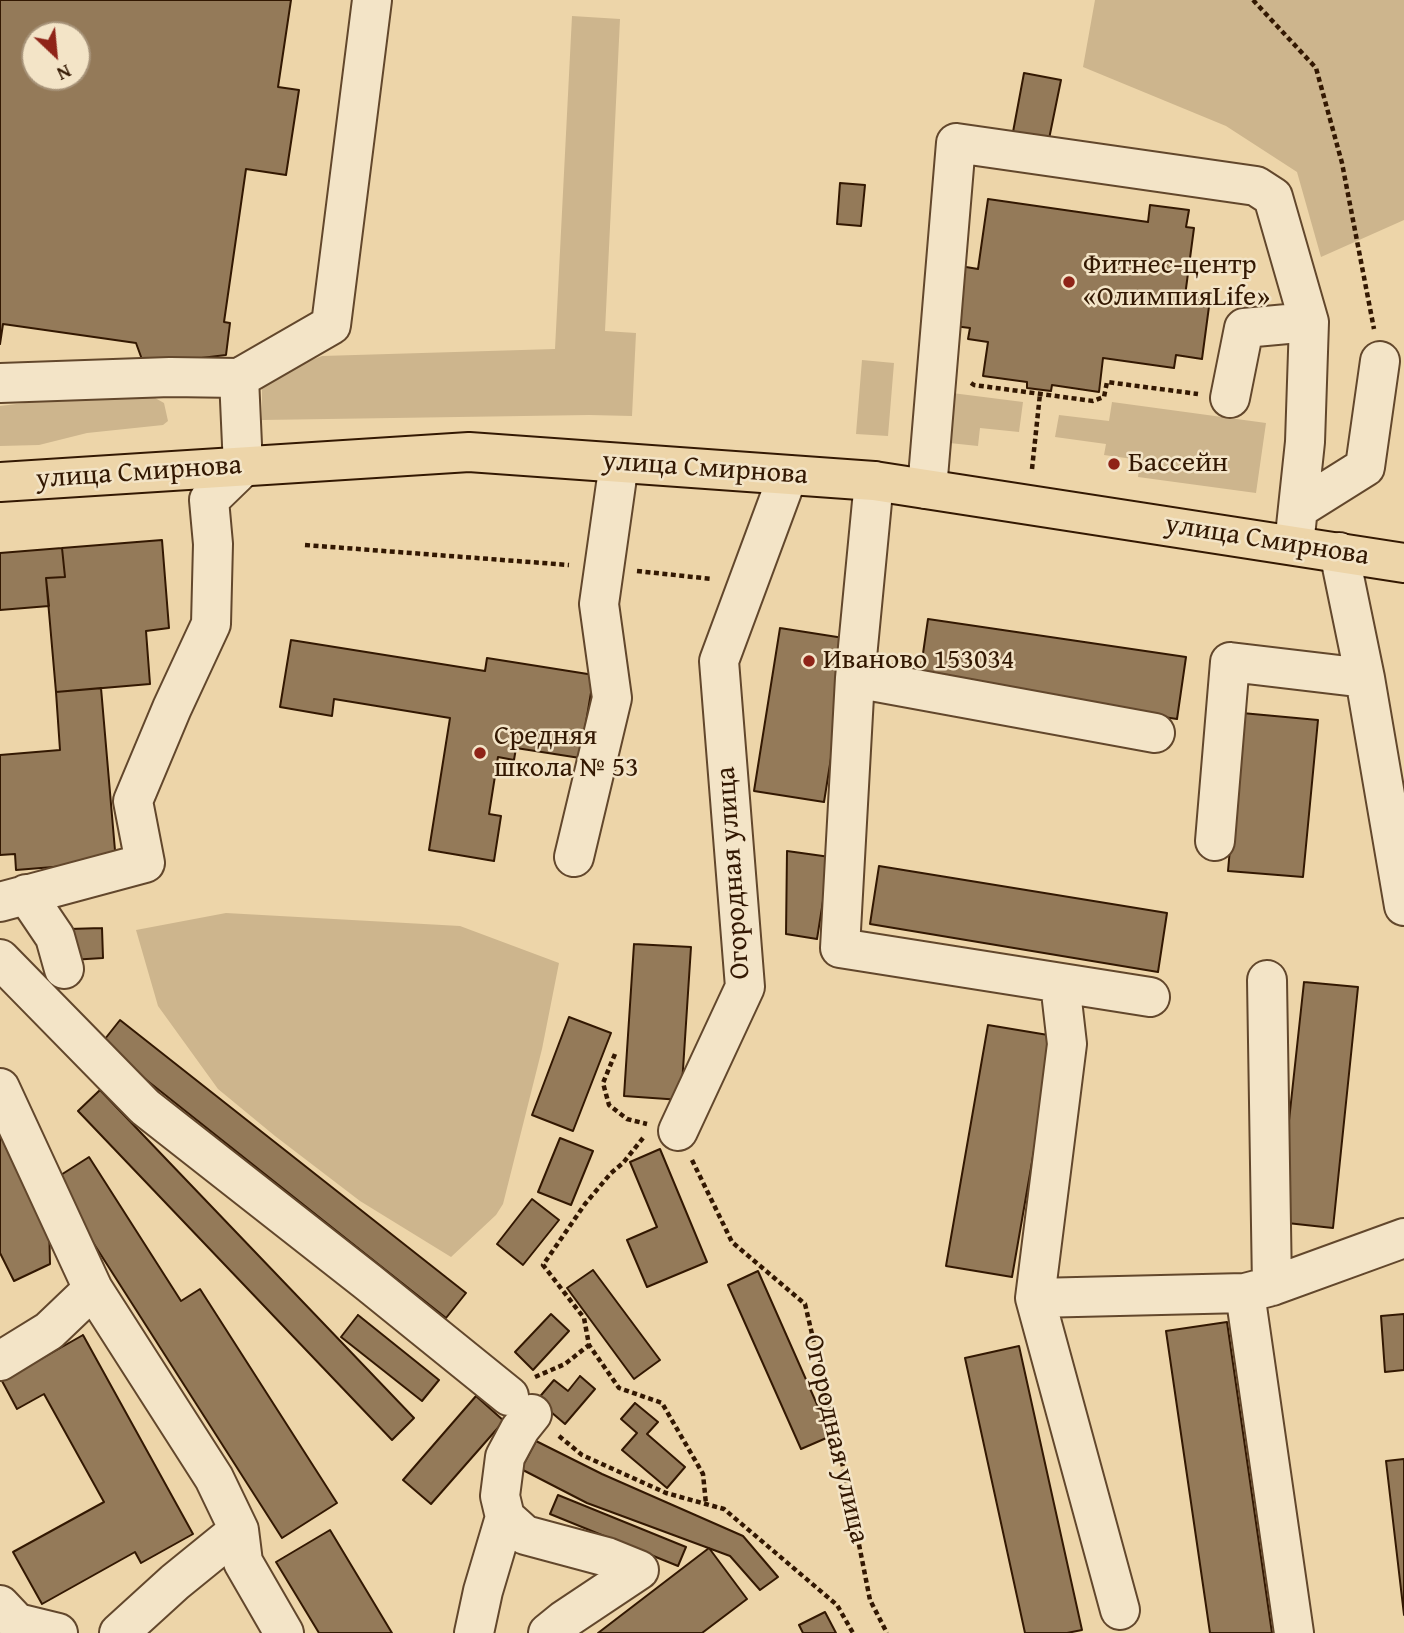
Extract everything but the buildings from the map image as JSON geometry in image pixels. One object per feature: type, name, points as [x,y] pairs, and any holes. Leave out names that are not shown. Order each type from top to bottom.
[{"type":"main road","name":"улица Смирнова","points":[[0,482],[469,452],[874,481],[927,489],[1296,527],[1339,552],[1404,563]]},
{"type":"street","points":[[0,383],[170,377],[239,378],[331,325],[372,0]]},
{"type":"street","points":[[927,489],[956,143],[1256,186],[1273,197],[1308,321],[1305,442],[1296,527]]},
{"type":"street","points":[[1230,398],[1244,327],[1308,321]]},
{"type":"street","points":[[1296,527],[1365,467],[1380,361]]},
{"type":"street","points":[[13,898],[145,863],[133,801],[211,624],[213,544],[209,500],[243,467],[239,378]]},
{"type":"street","points":[[574,857],[612,698],[599,604],[620,463]]},
{"type":"street","name":"Огородная улица","points":[[666,1128],[745,987],[719,661],[788,475]]},
{"type":"street","points":[[874,481],[855,678],[840,948],[1150,997]]},
{"type":"street","points":[[1339,552],[1365,678],[1404,905]]},
{"type":"street","points":[[1215,841],[1230,662],[1365,678]]},
{"type":"street","points":[[855,678],[1155,733]]},
{"type":"street","points":[[13,898],[55,937],[64,969]]},
{"type":"street","points":[[0,958],[145,1107],[520,1405],[520,1429],[505,1457],[500,1496],[505,1517],[483,1591],[474,1633]]},
{"type":"street","points":[[1267,981],[1259,1289],[1294,1633]]},
{"type":"street","points":[[1060,983],[1067,1044],[1035,1298],[1120,1610]]},
{"type":"street","points":[[0,1088],[93,1289],[214,1478],[239,1530],[243,1562],[284,1633]]},
{"type":"street","points":[[1035,1298],[1259,1289],[1404,1238]]},
{"type":"street","points":[[0,1361],[49,1331],[93,1289]]},
{"type":"street","points":[[505,1517],[525,1535],[607,1557],[639,1570],[548,1633]]},
{"type":"street","points":[[119,1633],[175,1582],[239,1530]]},
{"type":"street","points":[[0,1605],[17,1623],[58,1633]]},
{"type":"path","points":[[1253,0],[1316,68],[1342,163],[1380,361]]},
{"type":"path","points":[[938,358],[967,362],[965,378],[974,385],[1093,401],[1104,397],[1107,382],[1230,398]]},
{"type":"path","points":[[1032,469],[1040,394]]},
{"type":"path","points":[[304,545],[604,568],[748,583]]},
{"type":"path","points":[[615,1054],[603,1083],[609,1105],[627,1119],[666,1128]]},
{"type":"path","points":[[666,1128],[640,1141],[623,1163],[611,1173],[544,1265],[584,1318],[589,1345],[619,1388],[662,1403],[702,1474],[706,1504]]},
{"type":"path","name":"Огородная улица","points":[[666,1128],[732,1242],[805,1304],[847,1484],[870,1600],[887,1633]]},
{"type":"path","points":[[589,1345],[565,1364],[527,1380],[520,1405],[582,1455],[666,1493],[724,1509],[837,1605],[853,1633]]},
{"type":"shaded area","points":[[1095,0],[1404,0],[1404,220],[1321,257],[1297,172],[1226,126],[1083,67]]},
{"type":"shaded area","points":[[572,16],[620,19],[605,331],[636,333],[632,416],[262,420],[262,380],[322,356],[555,349]]},
{"type":"shaded area","points":[[862,360],[894,363],[888,436],[856,434]]},
{"type":"shaded area","points":[[139,389],[164,403],[168,421],[163,425],[87,433],[39,445],[0,446],[0,406]]},
{"type":"shaded area","points":[[952,393],[1023,402],[1019,432],[980,428],[978,446],[921,440]]},
{"type":"shaded area","points":[[1112,402],[1266,423],[1256,493],[1138,477],[1140,460],[1104,455],[1106,444],[1055,437],[1059,415],[1109,421]]},
{"type":"shaded area","points":[[226,913],[460,926],[559,963],[542,1049],[503,1204],[496,1215],[451,1257],[360,1201],[218,1089],[158,1006],[136,930]]},
{"type":"place","name":"Фитнес-центр «ОлимпияLife»","points":[[1069,282]]},
{"type":"place","name":"Бассейн","points":[[1114,464]]},
{"type":"place","name":"Иваново 153034","points":[[809,661]]},
{"type":"place","name":"Средняя школа № 53","points":[[480,753]]}]
